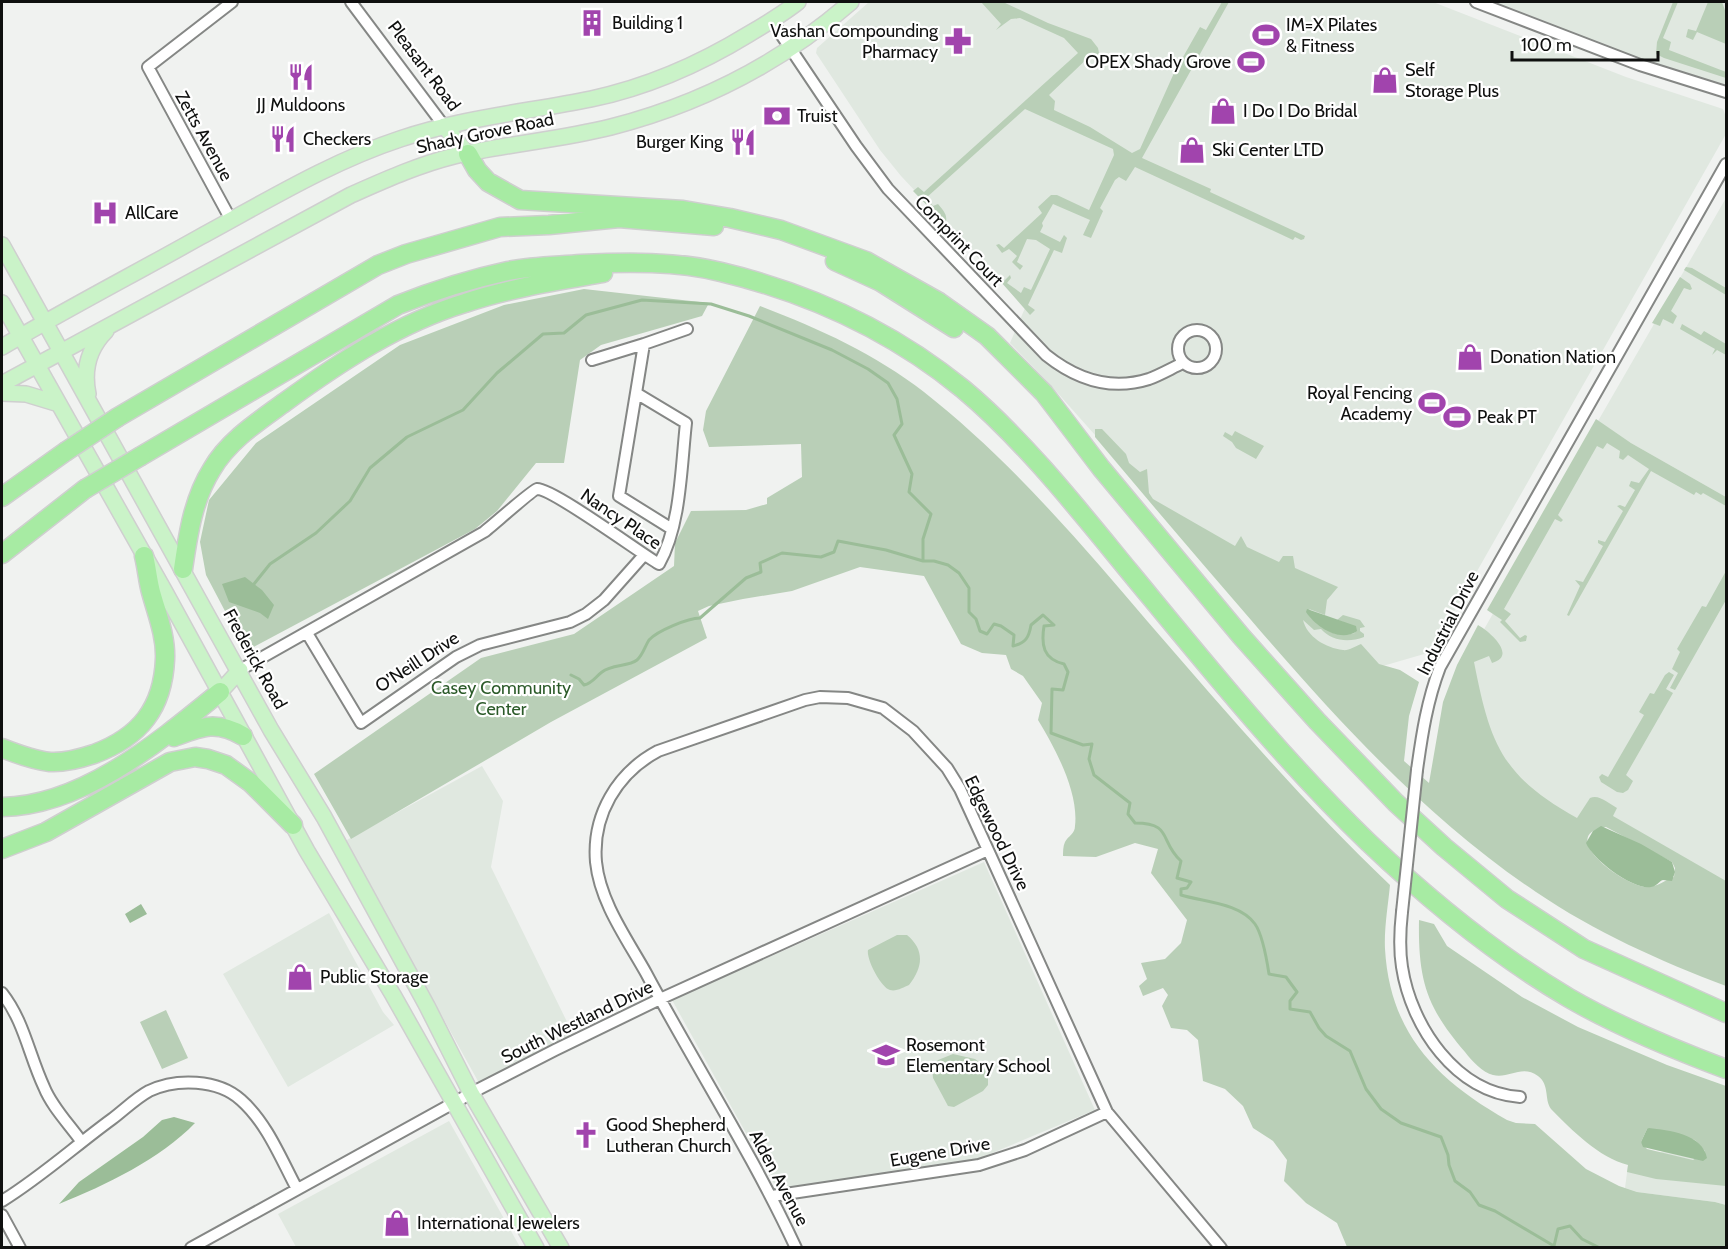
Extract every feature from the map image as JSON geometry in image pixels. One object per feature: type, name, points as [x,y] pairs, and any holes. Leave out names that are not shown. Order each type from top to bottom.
[{"type":"highway","points":[[468,154],[477,170],[488,182],[520,200],[683,210],[781,230],[866,261],[939,302],[987,336],[1044,393],[1101,468],[1240,636],[1309,713],[1396,803],[1436,840],[1507,899],[1584,949],[1726,1013]]},
{"type":"highway","points":[[2,497],[118,417],[378,265],[406,254],[500,227],[619,218],[727,227],[829,258],[881,282],[939,317],[990,354],[1101,468]]},
{"type":"highway","points":[[2,540],[398,305],[420,296],[509,271],[610,263],[660,264],[718,271],[813,299],[860,321],[906,348],[962,388],[1001,424],[1081,512],[1254,720],[1366,840],[1416,886],[1494,949],[1570,999],[1664,1046],[1726,1069]]},
{"type":"highway","points":[[183,569],[197,499],[212,468],[244,431],[336,365],[409,325],[465,303],[545,283],[660,264]]},
{"type":"highway","points":[[2,483],[59,456]]},
{"type":"highway","points":[[2,554],[85,489]]},
{"type":"highway","points":[[2,748],[49,762],[71,761],[111,748],[131,735],[153,709],[161,691],[165,657],[161,625],[150,590],[144,556]]},
{"type":"highway","points":[[2,807],[33,803],[74,791],[136,757],[220,692]]},
{"type":"highway","points":[[155,744],[194,729],[219,725],[243,736]]},
{"type":"highway","points":[[2,849],[46,832],[170,762],[195,757],[226,765],[251,783],[293,825]]},
{"type":"highway","points":[[1670,989],[1726,1000]]},
{"type":"highway","points":[[1670,989],[1726,1006]]},
{"type":"main road","name":"Shady Grove Road","points":[[2,347],[231,220],[342,163],[399,139],[444,126],[590,99],[665,78],[720,51],[772,21],[798,2]]},
{"type":"main road","name":"Shady Grove Road","points":[[2,384],[351,195],[407,170],[468,154],[610,128],[677,108],[736,82],[811,35],[851,2]]},
{"type":"main road","name":"Pleasant Road","points":[[444,126],[468,154]]},
{"type":"main road","name":"Frederick Road","points":[[2,245],[240,670],[271,730],[324,817],[428,1006],[471,1093],[561,1248]]},
{"type":"main road","points":[[2,303],[293,825],[536,1248]]},
{"type":"main road","points":[[90,405],[85,379],[89,357],[98,339],[112,324]]},
{"type":"main road","points":[[2,393],[26,393],[59,404]]},
{"type":"main road","points":[[220,692],[240,670]]},
{"type":"street","name":"Zetts Avenue","points":[[231,220],[148,67],[232,2]]},
{"type":"street","name":"Pleasant Road","points":[[351,2],[444,126]]},
{"type":"street","points":[[1476,2],[1640,65],[1726,92]]},
{"type":"street","name":"Comprint Court","points":[[772,21],[862,156],[888,189],[1046,355],[1083,378],[1116,384],[1151,378],[1183,363]]},
{"type":"street","name":"Industrial Drive","points":[[1520,1097],[1505,1096],[1489,1090],[1457,1069],[1429,1037],[1416,1014],[1405,981],[1400,952],[1402,912],[1422,728],[1440,667],[1726,164]]},
{"type":"street","points":[[592,360],[687,329]]},
{"type":"street","name":"Nancy Place","points":[[644,344],[620,496],[672,529]]},
{"type":"street","name":"Nancy Place","points":[[307,633],[484,532],[530,492],[537,489],[544,490],[566,503],[659,564],[667,549],[672,529],[686,423],[636,393]]},
{"type":"street","name":"O'Neill Drive","points":[[307,633],[361,723],[456,657],[480,645],[570,621],[586,614],[604,600],[644,555]]},
{"type":"street","points":[[240,670],[307,633]]},
{"type":"street","name":"Edgewood Drive","points":[[660,999],[602,893],[596,863],[596,837],[605,806],[617,785],[644,758],[658,751],[805,700],[820,697],[848,698],[869,703],[896,716],[936,754],[960,789],[1107,1112],[1221,1248]]},
{"type":"street","name":"South Westland Drive","points":[[191,1248],[206,1244],[297,1189],[454,1102],[555,1050],[660,999],[988,849]]},
{"type":"street","points":[[2,993],[22,1026],[48,1096],[81,1141]]},
{"type":"street","name":"Alden Avenue","points":[[660,999],[772,1196],[796,1248]]},
{"type":"street","points":[[2,1201],[30,1183],[81,1141],[148,1092],[169,1085],[192,1082],[213,1086],[241,1100],[262,1125],[297,1189]]},
{"type":"street","name":"Eugene Drive","points":[[772,1196],[979,1166],[1025,1150],[1107,1112]]},
{"type":"street","points":[[2,1215],[20,1248]]},
{"type":"shaded area","points":[[869,2],[1433,2],[1626,77],[1723,109],[1726,117],[1726,134],[1431,652],[1321,684],[1010,343],[1025,308],[901,176],[880,150],[816,53],[817,48]]},
{"type":"shaded area","points":[[1481,2],[1726,2],[1726,89],[1678,75]]},
{"type":"shaded area","points":[[1726,198],[1726,497],[1631,443],[1598,421],[1654,324],[1660,325],[1658,316]]},
{"type":"shaded area","points":[[1598,429],[1726,503],[1726,890],[1599,817],[1576,825],[1519,788],[1488,738],[1466,661]]},
{"type":"shaded area","points":[[245,577],[262,590],[274,605],[268,619],[260,613],[229,602],[222,584]]},
{"type":"shaded area","points":[[1307,609],[1356,626],[1357,631],[1343,635],[1329,632],[1310,618],[1306,612]]},
{"type":"shaded area","points":[[482,766],[503,801],[491,867],[573,1034],[479,1083],[345,841]]},
{"type":"shaded area","points":[[1601,826],[1641,844],[1672,862],[1675,872],[1672,881],[1663,880],[1653,887],[1643,887],[1614,873],[1590,850],[1586,843],[1593,831]]},
{"type":"shaded area","name":"Rosemont Elementary School","points":[[984,862],[1095,1110],[978,1159],[777,1189],[672,1000]]},
{"type":"shaded area","points":[[141,904],[147,914],[130,923],[125,914]]},
{"type":"shaded area","points":[[329,913],[383,1012],[394,1025],[288,1087],[223,974]]},
{"type":"shaded area","points":[[174,1117],[195,1123],[166,1148],[132,1170],[59,1204],[79,1182],[143,1137],[162,1120]]},
{"type":"shaded area","points":[[449,1121],[520,1247],[296,1247],[278,1214]]},
{"type":"shaded area","points":[[1726,1127],[1726,1205],[1637,1192],[1625,1188],[1628,1165]]},
{"type":"shaded area","points":[[1649,1128],[1675,1132],[1692,1138],[1699,1143],[1707,1158],[1703,1161],[1643,1147],[1641,1142]]},
{"type":"green space","points":[[981,2],[1003,2],[1048,23],[1091,39],[1099,53],[1096,58],[1092,54],[1049,95],[1055,101],[1054,110],[1090,127],[1132,153],[1140,149],[1174,73],[1200,27],[1206,30],[1222,2],[1229,2],[1142,158],[1211,189],[1210,192],[1305,236],[1304,239],[1295,237],[1293,240],[1135,167],[1126,181],[1119,177],[1115,180],[1100,208],[1103,211],[1091,238],[1083,235],[1090,220],[1053,204],[1042,223],[1040,232],[1060,242],[1064,235],[1067,238],[1062,253],[1054,250],[1028,305],[1035,310],[1030,315],[1002,283],[1010,275],[1011,278],[1007,283],[1021,293],[1024,287],[1031,290],[1050,249],[1036,240],[1027,239],[1017,262],[1023,266],[1020,270],[1012,262],[1017,256],[1009,249],[1002,253],[996,245],[999,244],[1004,248],[1042,213],[1038,207],[1051,195],[1057,195],[1089,210],[1114,155],[1113,149],[1025,109],[926,198],[933,206],[938,204],[946,216],[945,224],[913,191],[918,187],[924,192],[1078,53],[1064,38],[1020,18],[1011,19],[996,30],[1001,24]]},
{"type":"green space","points":[[1673,2],[1678,2],[1663,38],[1671,42],[1669,50],[1726,72],[1726,78],[1656,54],[1657,42]]},
{"type":"green space","points":[[1708,2],[1722,2],[1726,13],[1726,44],[1697,32],[1693,40],[1686,37],[1688,29],[1696,31]]},
{"type":"green space","points":[[1686,267],[1692,268],[1726,288],[1726,295],[1684,270]]},
{"type":"green space","points":[[1680,277],[1690,284],[1692,289],[1684,288],[1671,311],[1677,316],[1673,324],[1663,319],[1660,326],[1652,323]]},
{"type":"green space","points":[[584,289],[709,303],[702,316],[601,345],[580,360],[564,463],[536,463],[497,511],[475,529],[246,651],[206,575],[200,542],[209,500],[256,443],[400,345],[504,305]]},
{"type":"green space","name":"Casey Community Center","points":[[760,306],[824,333],[886,366],[924,392],[985,444],[1042,501],[1296,789],[1390,885],[1385,949],[1396,1006],[1407,1030],[1439,1071],[1482,1105],[1507,1120],[1535,1124],[1586,1169],[1619,1186],[1637,1192],[1726,1205],[1726,1247],[1347,1247],[1337,1223],[1306,1203],[1284,1181],[1287,1160],[1273,1141],[1253,1128],[1243,1106],[1225,1089],[1203,1081],[1198,1040],[1187,1030],[1171,1028],[1162,1006],[1168,995],[1163,988],[1143,996],[1139,986],[1147,979],[1141,963],[1165,959],[1181,943],[1187,920],[1151,873],[1158,849],[1135,843],[1096,857],[1063,856],[1065,842],[1075,829],[1075,813],[1070,785],[1052,744],[1038,720],[1042,703],[1023,676],[1011,669],[1006,655],[982,653],[961,644],[924,576],[860,567],[792,591],[709,606],[698,611],[707,638],[551,722],[351,839],[314,774],[481,658],[574,634],[674,566],[675,543],[691,511],[746,510],[767,504],[767,498],[802,477],[801,444],[709,447],[703,430],[706,411]]},
{"type":"green space","points":[[1682,324],[1701,335],[1704,331],[1726,344],[1726,355],[1717,350],[1712,355],[1715,349],[1680,329]]},
{"type":"green space","points":[[1596,419],[1631,443],[1726,497],[1726,506],[1703,493],[1701,495],[1696,492],[1694,495],[1651,471],[1569,616],[1567,615],[1580,586],[1575,580],[1583,582],[1603,546],[1598,543],[1598,540],[1605,542],[1623,511],[1617,506],[1625,507],[1635,490],[1629,486],[1631,481],[1639,483],[1649,469],[1628,455],[1623,460],[1619,458],[1620,451],[1607,443],[1603,449],[1597,446],[1558,515],[1563,520],[1561,522],[1555,519],[1504,609],[1511,614],[1505,621],[1520,638],[1527,636],[1526,641],[1520,642],[1500,622],[1502,620],[1487,610]]},
{"type":"green space","points":[[1095,429],[1102,429],[1126,454],[1129,463],[1140,472],[1147,469],[1149,493],[1153,499],[1235,546],[1241,536],[1247,547],[1279,562],[1283,556],[1293,556],[1295,568],[1338,587],[1327,600],[1325,615],[1309,609],[1323,626],[1333,633],[1355,633],[1343,622],[1337,620],[1343,615],[1360,620],[1365,627],[1360,628],[1364,637],[1341,640],[1321,629],[1314,630],[1303,620],[1305,626],[1318,641],[1330,647],[1345,650],[1361,644],[1379,664],[1400,670],[1419,682],[1409,716],[1404,761],[1429,783],[1443,702],[1457,665],[1478,625],[1488,632],[1499,644],[1502,655],[1499,660],[1492,663],[1489,656],[1474,662],[1486,715],[1503,755],[1515,772],[1551,803],[1577,818],[1590,798],[1597,797],[1604,800],[1617,808],[1613,816],[1726,881],[1726,986],[1652,956],[1581,920],[1536,892],[1457,833],[1384,766],[1316,694],[1095,437]],"holes":[[[1606,827],[1672,862],[1675,868],[1674,877],[1651,887],[1638,885],[1626,880],[1600,861],[1591,850],[1587,840],[1592,832]]]},
{"type":"green space","points":[[1235,431],[1264,446],[1256,459],[1236,448],[1223,436],[1225,432],[1232,436]]},
{"type":"green space","points":[[1726,571],[1726,600],[1675,690],[1670,688],[1678,673],[1672,669],[1680,652],[1677,649],[1702,606],[1706,607]]},
{"type":"green space","points":[[1669,672],[1674,675],[1666,689],[1673,693],[1626,775],[1633,781],[1628,790],[1623,793],[1617,792],[1601,782],[1599,777],[1602,774],[1608,777],[1644,715],[1639,712],[1650,693],[1654,694]]},
{"type":"green space","points":[[1419,920],[1434,924],[1447,946],[1522,997],[1578,1027],[1667,1065],[1726,1086],[1726,1186],[1656,1179],[1627,1172],[1628,1165],[1596,1150],[1551,1109],[1546,1088],[1538,1076],[1521,1071],[1499,1076],[1481,1069],[1452,1036],[1433,1006],[1423,976]],"holes":[[[1647,1129],[1695,1140],[1705,1151],[1693,1160],[1647,1149],[1641,1142]]]},
{"type":"green space","points":[[897,935],[907,935],[913,941],[920,959],[917,972],[909,985],[890,990],[879,979],[869,960],[868,950]]},
{"type":"green space","points":[[166,1010],[188,1058],[162,1069],[140,1022]]},
{"type":"green space","points":[[953,1054],[975,1059],[982,1064],[988,1078],[988,1085],[983,1091],[954,1107],[948,1106],[933,1078],[932,1068],[938,1060]]},
{"type":"waterway","points":[[254,584],[270,564],[316,533],[350,501],[370,468],[407,437],[463,410],[497,373],[543,334],[564,333],[586,315],[642,300],[711,304],[749,316],[832,350],[868,369],[888,383],[897,399],[902,424],[894,435],[912,474],[909,492],[931,514],[923,539],[923,561]]},
{"type":"waterway","points":[[571,675],[584,685],[606,669],[633,662],[639,658],[653,636],[665,629],[700,618],[746,578],[761,572],[760,563],[782,553],[821,557],[834,552],[838,541],[948,565],[959,573],[969,588],[969,612],[976,619],[980,631],[987,634],[994,624],[1001,626],[1014,635],[1013,646],[1024,641],[1031,625],[1043,615],[1054,625],[1044,626],[1045,650],[1052,659],[1064,664],[1068,672],[1063,690],[1052,689],[1051,733],[1083,745],[1092,744],[1089,759],[1094,775],[1130,803],[1128,814],[1135,823],[1155,826],[1160,830],[1174,854],[1181,861],[1177,878],[1191,882],[1187,888],[1181,889],[1181,895],[1231,907],[1255,924],[1266,955],[1269,974],[1286,977],[1297,992],[1290,1001],[1290,1009],[1310,1012],[1326,1036],[1350,1051],[1366,1089],[1381,1109],[1401,1123],[1441,1137],[1455,1181],[1470,1192],[1479,1205],[1495,1211],[1554,1246],[1558,1229],[1570,1226],[1582,1239],[1600,1248]]},
{"type":"place","name":"Building 1","points":[[592,23]]},
{"type":"place","name":"IM=X Pilates & Fitness","points":[[1266,35]]},
{"type":"place","name":"Vashan Compounding Pharmacy","points":[[958,41]]},
{"type":"place","name":"OPEX Shady Grove","points":[[1251,62]]},
{"type":"place","name":"JJ Muldoons","points":[[301,77]]},
{"type":"place","name":"Self Storage Plus","points":[[1385,80]]},
{"type":"place","name":"I Do I Do Bridal","points":[[1223,111]]},
{"type":"place","name":"Truist","points":[[777,116]]},
{"type":"place","name":"Checkers","points":[[283,139]]},
{"type":"place","name":"Burger King","points":[[743,142]]},
{"type":"place","name":"Ski Center LTD","points":[[1192,150]]},
{"type":"place","name":"AllCare","points":[[105,213]]},
{"type":"place","name":"Donation Nation","points":[[1470,357]]},
{"type":"place","name":"Royal Fencing Academy","points":[[1432,403]]},
{"type":"place","name":"Peak PT","points":[[1457,417]]},
{"type":"place","name":"Public Storage","points":[[300,977]]},
{"type":"place","name":"Rosemont Elementary School","points":[[886,1055]]},
{"type":"place","name":"Good Shepherd Lutheran Church","points":[[586,1135]]},
{"type":"place","name":"International Jewelers","points":[[397,1223]]}]
